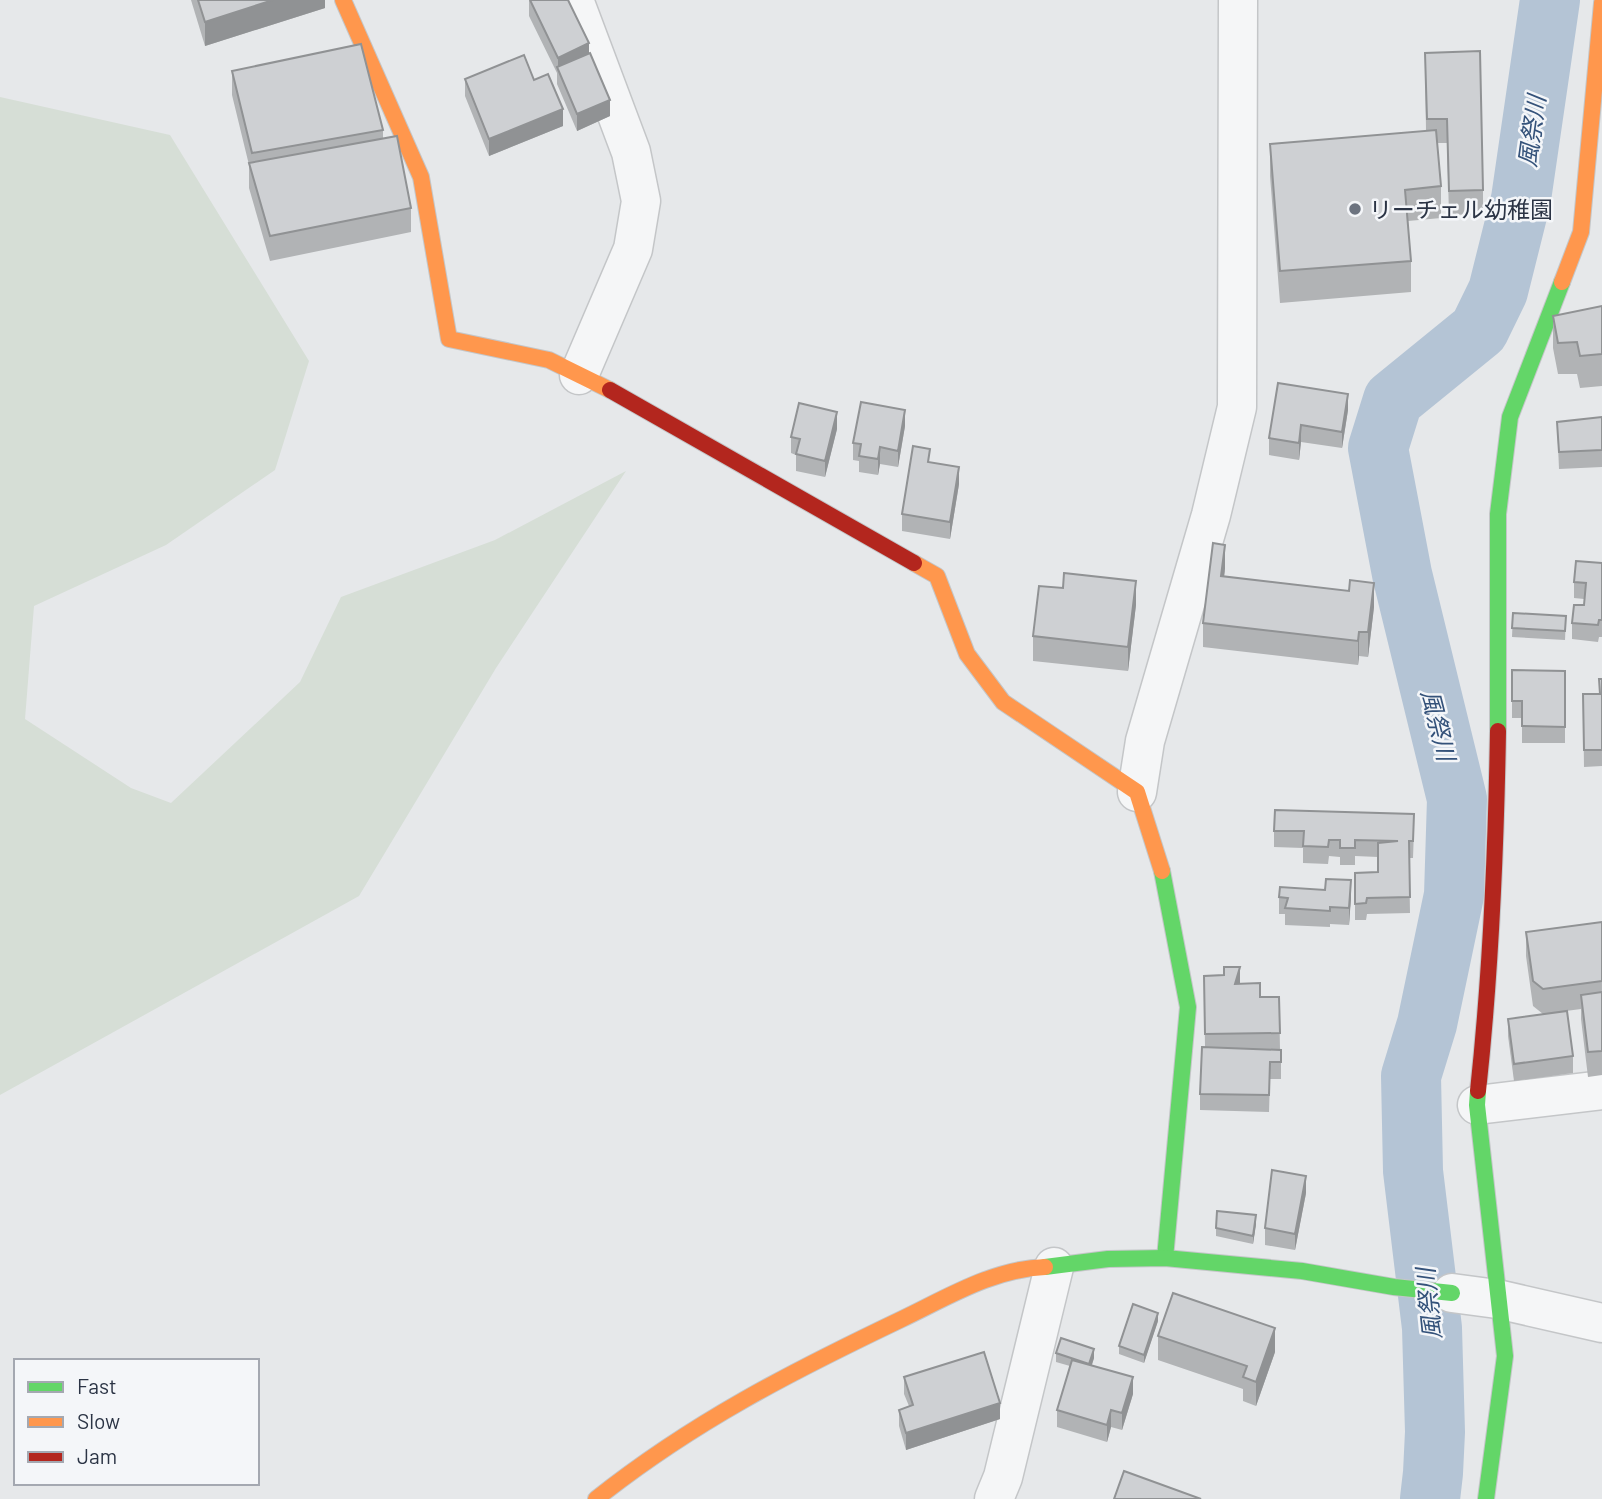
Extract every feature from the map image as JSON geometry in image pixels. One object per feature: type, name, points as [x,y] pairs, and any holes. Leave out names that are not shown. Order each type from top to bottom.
[{"type":"street","points":[[343,0],[421,177],[449,339],[549,360],[621,396],[937,576],[967,654],[1003,702],[1137,792]]},
{"type":"street","points":[[574,0],[631,152],[641,201],[633,249],[579,375]]},
{"type":"street","points":[[1165,1258],[1188,1007],[1166,885],[1137,792],[1144,741],[1204,540],[1237,407],[1238,0]]},
{"type":"street","points":[[1486,1499],[1505,1356],[1477,1105],[1489,993],[1494,887],[1500,661],[1498,514],[1510,417],[1592,232],[1599,17],[1602,3]]},
{"type":"street","points":[[1477,1105],[1602,1090]]},
{"type":"street","points":[[596,1499],[628,1472],[753,1391],[987,1278],[1027,1268],[1108,1259],[1165,1258],[1302,1271],[1394,1287],[1497,1299],[1602,1323]]},
{"type":"street","points":[[994,1499],[1003,1477],[1054,1267]]},
{"type":"shaded area","points":[[0,97],[170,135],[309,361],[275,470],[166,545],[34,606],[25,719],[131,788],[171,803],[300,682],[341,597],[495,540],[626,471],[496,668],[359,896],[0,1095]]},
{"type":"building","points":[[198,0],[273,0],[205,22]]},
{"type":"building","points":[[530,0],[568,0],[589,43],[558,58]]},
{"type":"building","points":[[361,44],[383,130],[252,153],[232,71]]},
{"type":"building","points":[[1480,51],[1483,190],[1449,191],[1447,119],[1427,119],[1425,53]]},
{"type":"building","points":[[590,53],[610,100],[577,114],[557,67]]},
{"type":"building","points":[[524,55],[534,80],[548,74],[563,109],[489,139],[465,79]]},
{"type":"building","points":[[1436,130],[1441,186],[1405,190],[1411,261],[1280,271],[1270,144]]},
{"type":"building","points":[[397,136],[411,208],[270,236],[249,163]]},
{"type":"building","points":[[1602,306],[1602,354],[1580,356],[1577,342],[1558,343],[1553,316]]},
{"type":"building","points":[[1278,383],[1348,394],[1342,432],[1301,425],[1299,443],[1269,438]]},
{"type":"building","points":[[861,402],[905,410],[898,451],[880,447],[878,459],[859,456],[861,444],[853,443]]},
{"type":"building","points":[[799,403],[837,412],[825,461],[796,454],[800,439],[791,437]]},
{"type":"building","points":[[1602,417],[1602,450],[1559,452],[1557,422]]},
{"type":"building","points":[[913,446],[930,449],[928,462],[959,467],[950,522],[902,514]]},
{"type":"building","points":[[1213,543],[1225,545],[1221,576],[1349,591],[1350,580],[1374,583],[1368,632],[1359,632],[1358,641],[1203,623]]},
{"type":"building","points":[[1576,561],[1602,563],[1602,620],[1599,620],[1598,625],[1572,623],[1574,605],[1584,605],[1586,583],[1574,582]]},
{"type":"building","points":[[1064,573],[1136,581],[1128,647],[1033,636],[1039,586],[1063,588]]},
{"type":"building","points":[[1513,613],[1566,616],[1565,631],[1512,628]]},
{"type":"building","points":[[1512,670],[1565,671],[1565,727],[1522,726],[1522,701],[1512,701]]},
{"type":"building","points":[[1599,679],[1602,679],[1602,750],[1584,750],[1583,694],[1600,694]]},
{"type":"building","points":[[1275,810],[1414,814],[1413,841],[1409,841],[1410,897],[1367,898],[1366,903],[1355,904],[1355,873],[1378,872],[1378,843],[1398,841],[1355,840],[1355,848],[1340,848],[1340,840],[1329,840],[1328,847],[1303,846],[1304,831],[1274,831]]},
{"type":"building","points":[[1326,879],[1351,880],[1349,908],[1330,907],[1330,911],[1285,908],[1288,898],[1279,897],[1280,887],[1325,890]]},
{"type":"building","points":[[1602,922],[1602,981],[1543,989],[1533,981],[1526,932]]},
{"type":"building","points":[[1224,967],[1240,967],[1235,984],[1260,983],[1260,997],[1279,997],[1280,1033],[1205,1034],[1204,976],[1224,975]]},
{"type":"building","points":[[1602,992],[1602,1051],[1588,1052],[1581,995]]},
{"type":"building","points":[[1567,1011],[1573,1056],[1514,1064],[1508,1019]]},
{"type":"building","points":[[1202,1047],[1281,1050],[1281,1062],[1270,1062],[1269,1095],[1200,1094]]},
{"type":"building","points":[[1272,1170],[1306,1176],[1295,1234],[1265,1228]]},
{"type":"building","points":[[1217,1211],[1256,1215],[1253,1236],[1216,1228]]},
{"type":"building","points":[[1173,1293],[1275,1328],[1256,1382],[1243,1377],[1247,1366],[1158,1336]]},
{"type":"building","points":[[1133,1304],[1158,1313],[1144,1355],[1119,1346]]},
{"type":"building","points":[[1061,1338],[1094,1349],[1089,1364],[1056,1353]]},
{"type":"building","points":[[984,1352],[1000,1403],[906,1433],[899,1410],[913,1405],[904,1377]]},
{"type":"building","points":[[1072,1360],[1133,1377],[1122,1413],[1111,1410],[1107,1425],[1057,1410]]},
{"type":"building","points":[[1124,1471],[1201,1499],[1114,1499]]},
{"type":"waterway","name":"風祭川","points":[[1430,1499],[1435,1432],[1432,1328],[1413,1171],[1411,1076],[1427,1024],[1454,895],[1457,799],[1402,574],[1378,448],[1393,400],[1479,330],[1498,291],[1521,199],[1550,0]]},
{"type":"traffic: fast","points":[[1498,731],[1498,514],[1510,417],[1562,282]]},
{"type":"traffic: fast","points":[[1162,871],[1188,1007],[1165,1258]]},
{"type":"traffic: fast","points":[[1478,1091],[1477,1105],[1505,1356],[1486,1499]]},
{"type":"traffic: fast","points":[[1045,1267],[1108,1259],[1165,1258],[1302,1271],[1394,1287],[1452,1293]]},
{"type":"traffic: slow","points":[[343,0],[421,177],[449,339],[549,360],[610,390]]},
{"type":"traffic: slow","points":[[1562,282],[1581,232],[1602,3]]},
{"type":"traffic: slow","points":[[914,563],[937,576],[967,654],[1003,702],[1137,792],[1162,871]]},
{"type":"traffic: slow","points":[[596,1499],[632,1471],[706,1422],[782,1379],[954,1293],[1007,1273],[1045,1267]]},
{"type":"traffic: jam","points":[[610,390],[914,563]]},
{"type":"traffic: jam","points":[[1478,1091],[1492,911],[1498,731]]},
{"type":"place","name":"リーチェル幼稚園","points":[[1355,209]]}]
